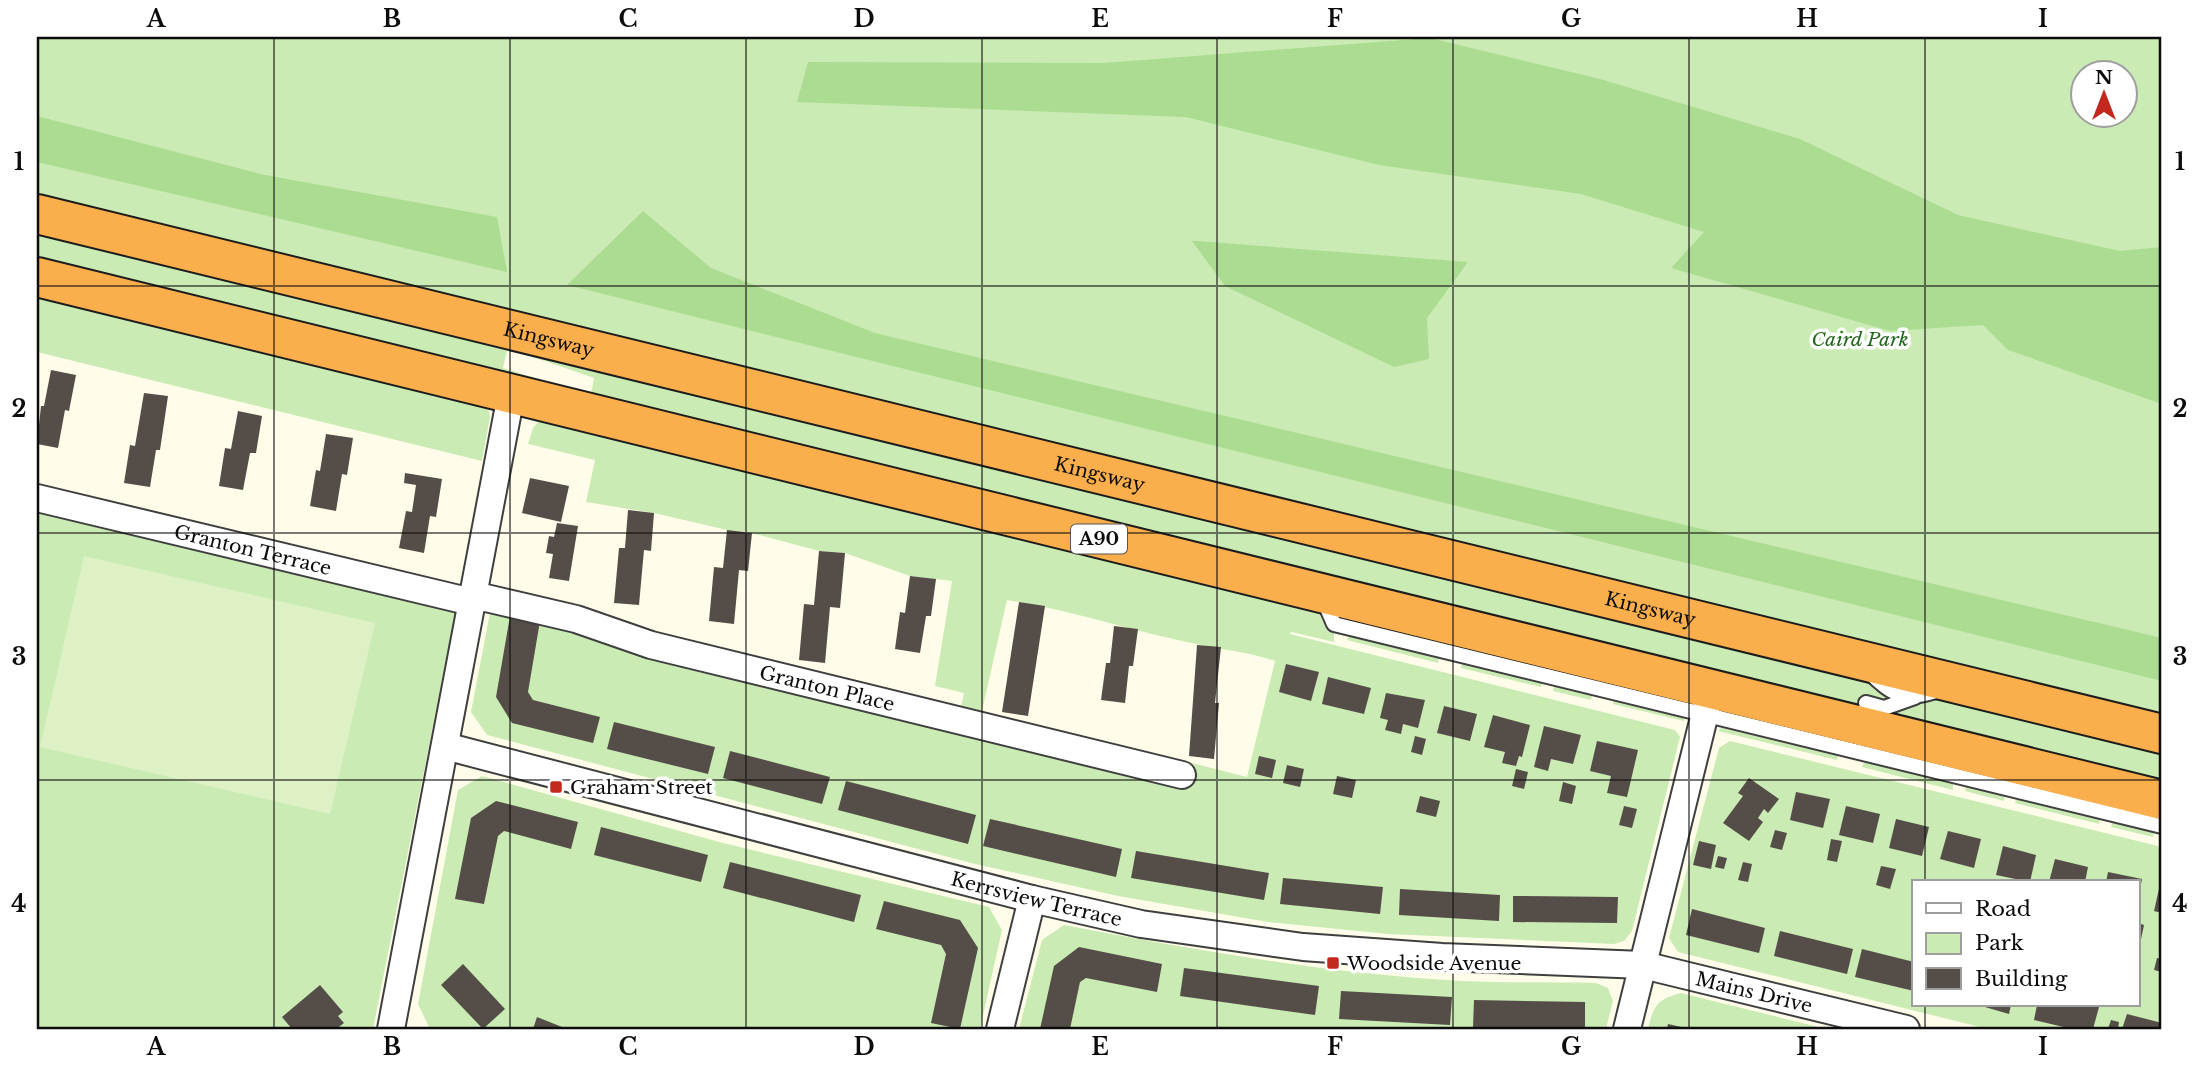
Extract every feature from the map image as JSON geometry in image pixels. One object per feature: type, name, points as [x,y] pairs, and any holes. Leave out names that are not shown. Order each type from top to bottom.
[{"type":"highway","name":"Kingsway","points":[[37,214],[2162,734]]},
{"type":"highway","name":"A90","points":[[37,277],[1321,593],[1644,686],[1820,729],[2162,800]]},
{"type":"street","points":[[391,1029],[511,395]]},
{"type":"street","name":"Granton Terrace","points":[[37,498],[459,599],[472,598]]},
{"type":"street","name":"Granton Place","points":[[472,598],[486,598],[576,619],[651,645],[759,669],[1182,775]]},
{"type":"street","points":[[1627,1029],[1709,701]]},
{"type":"street","name":"Kerrsview Terrace","points":[[445,746],[1032,899],[1141,923],[1303,947],[1442,957],[1643,965]]},
{"type":"street","points":[[1000,1029],[1032,899]]},
{"type":"street","name":"Mains Drive","points":[[1643,965],[1906,1029]]},
{"type":"lane","points":[[1853,658],[1889,691],[1916,697]]},
{"type":"lane","points":[[1866,703],[1884,708],[1959,684]]},
{"type":"lane","points":[[1820,729],[2162,826]]},
{"type":"green space","name":"Caird Park","points":[[37,37],[2162,37],[2162,723],[37,202]]},
{"type":"green space","points":[[1430,38],[1600,79],[1800,139],[1958,215],[2120,251],[2162,247],[2162,404],[2008,350],[1983,325],[1890,331],[1671,268],[1704,232],[1581,194],[1379,165],[1186,117],[797,102],[808,62],[1104,63]]},
{"type":"green space","points":[[37,116],[265,175],[497,217],[507,272],[37,162]]},
{"type":"green space","points":[[643,211],[711,268],[875,333],[2162,638],[2162,681],[567,285]]},
{"type":"green space","points":[[37,226],[509,342],[503,368],[567,388],[37,265]]},
{"type":"green space","points":[[1192,241],[1468,262],[1427,318],[1429,359],[1394,367],[1225,286]]},
{"type":"green space","points":[[37,292],[487,402],[490,417],[482,461],[37,352]]},
{"type":"green space","points":[[534,350],[1849,670],[1889,697],[1881,701],[1886,713],[1945,695],[2162,748],[2162,787],[590,400],[594,378],[533,357]]},
{"type":"green space","points":[[540,420],[1315,603],[1323,622],[1334,624],[1334,642],[1291,632],[1290,634],[1675,730],[1680,737],[1632,931],[1624,941],[1614,944],[1388,934],[1268,922],[1118,896],[971,863],[487,735],[471,712],[491,607],[1183,785],[1188,762],[1247,777],[1275,661],[1007,600],[982,711],[961,706],[964,693],[935,686],[952,581],[910,576],[845,553],[819,551],[752,533],[586,502],[595,460],[528,444],[533,428]]},
{"type":"green space","points":[[37,512],[456,609],[373,1029],[37,1029]]},
{"type":"green space","points":[[84,556],[375,623],[330,814],[40,747]]},
{"type":"green space","points":[[1349,633],[1440,655],[1438,663],[1347,640]]},
{"type":"green space","points":[[1463,660],[1542,680],[1541,687],[1461,668]]},
{"type":"green space","points":[[1555,683],[1593,692],[1591,700],[1553,691]]},
{"type":"green space","points":[[1614,698],[1685,715],[1684,721],[1613,704]]},
{"type":"green space","points":[[1724,725],[1839,753],[1837,760],[1718,731]]},
{"type":"green space","points":[[1730,741],[2162,847],[2162,1029],[1988,1029],[1678,952],[1669,938],[1719,748]]},
{"type":"green space","points":[[1866,759],[1953,780],[1953,790],[1862,767]]},
{"type":"green space","points":[[482,776],[723,843],[989,907],[1002,930],[980,1029],[430,1029],[418,1004],[458,790]]},
{"type":"green space","points":[[1966,784],[2005,794],[2004,801],[1965,791]]},
{"type":"green space","points":[[2017,796],[2101,816],[2099,824],[2015,803]]},
{"type":"green space","points":[[2113,820],[2155,830],[2153,837],[2111,827]]},
{"type":"green space","points":[[1064,925],[1213,952],[1363,973],[1463,981],[1596,983],[1608,988],[1613,1001],[1606,1029],[1019,1029],[1042,940]]},
{"type":"green space","points":[[1681,993],[1826,1029],[1648,1029],[1657,1005],[1666,998]]},
{"type":"building","points":[[51,370],[76,375],[69,411],[65,410],[58,448],[37,444],[41,406],[44,406]]},
{"type":"building","points":[[144,393],[168,396],[160,450],[156,450],[150,487],[124,483],[130,445],[135,446]]},
{"type":"building","points":[[238,411],[262,416],[256,453],[250,453],[243,490],[219,486],[225,448],[231,449]]},
{"type":"building","points":[[326,434],[353,438],[347,475],[342,474],[336,511],[310,506],[316,470],[320,471]]},
{"type":"building","points":[[405,473],[442,479],[436,517],[430,516],[424,553],[399,548],[406,511],[412,512],[416,485],[404,483]]},
{"type":"building","points":[[530,478],[569,486],[561,522],[522,513]]},
{"type":"building","points":[[628,510],[654,513],[651,551],[644,550],[639,605],[614,603],[619,548],[625,548]]},
{"type":"building","points":[[557,523],[578,526],[569,581],[549,578],[553,554],[546,553],[549,536],[554,537]]},
{"type":"building","points":[[727,530],[752,533],[748,571],[739,570],[734,624],[709,621],[714,567],[723,568]]},
{"type":"building","points":[[819,551],[845,553],[840,608],[830,607],[825,663],[799,660],[804,604],[814,605]]},
{"type":"building","points":[[910,576],[936,579],[931,616],[926,616],[920,653],[895,649],[900,612],[905,613]]},
{"type":"building","points":[[1019,602],[1045,606],[1028,716],[1002,712]]},
{"type":"building","points":[[510,616],[540,621],[528,692],[533,700],[600,717],[593,743],[512,723],[496,697]]},
{"type":"building","points":[[1114,626],[1138,629],[1133,666],[1129,666],[1125,703],[1101,700],[1106,663],[1110,663]]},
{"type":"building","points":[[1197,645],[1221,647],[1215,703],[1219,703],[1214,759],[1189,756]]},
{"type":"building","points":[[1286,664],[1319,672],[1311,701],[1279,692]]},
{"type":"building","points":[[1328,677],[1371,688],[1364,714],[1322,704]]},
{"type":"building","points":[[1386,693],[1425,700],[1418,728],[1403,724],[1401,734],[1385,730],[1388,720],[1380,718]]},
{"type":"building","points":[[1444,706],[1477,714],[1470,741],[1437,733]]},
{"type":"building","points":[[1493,715],[1530,725],[1522,757],[1519,756],[1516,766],[1502,763],[1505,752],[1484,747]]},
{"type":"building","points":[[614,722],[715,747],[708,774],[607,749]]},
{"type":"building","points":[[1544,726],[1581,735],[1573,764],[1551,759],[1548,771],[1534,767]]},
{"type":"building","points":[[1415,736],[1426,739],[1422,755],[1411,752]]},
{"type":"building","points":[[1597,741],[1638,750],[1627,797],[1607,793],[1611,776],[1590,771]]},
{"type":"building","points":[[730,751],[830,777],[822,804],[723,778]]},
{"type":"building","points":[[1259,756],[1276,760],[1272,778],[1255,774]]},
{"type":"building","points":[[1287,765],[1304,769],[1300,787],[1283,783]]},
{"type":"building","points":[[1516,769],[1528,772],[1524,789],[1512,786]]},
{"type":"building","points":[[1337,776],[1356,780],[1352,798],[1333,794]]},
{"type":"building","points":[[1749,778],[1779,799],[1768,813],[1764,809],[1758,818],[1763,822],[1749,841],[1723,823],[1743,796],[1738,793]]},
{"type":"building","points":[[846,781],[976,815],[968,844],[838,810]]},
{"type":"building","points":[[1563,782],[1576,786],[1572,804],[1559,801]]},
{"type":"building","points":[[1796,792],[1830,799],[1823,828],[1790,820]]},
{"type":"building","points":[[1420,796],[1440,801],[1436,817],[1416,812]]},
{"type":"building","points":[[496,801],[578,822],[571,849],[504,831],[498,836],[484,904],[455,899],[471,818]]},
{"type":"building","points":[[1624,806],[1637,809],[1632,828],[1619,825]]},
{"type":"building","points":[[1846,806],[1880,814],[1873,843],[1839,835]]},
{"type":"building","points":[[990,819],[1122,849],[1116,877],[983,846]]},
{"type":"building","points":[[1896,819],[1929,827],[1922,856],[1889,848]]},
{"type":"building","points":[[601,827],[708,855],[701,882],[594,855]]},
{"type":"building","points":[[1775,830],[1787,833],[1782,850],[1770,847]]},
{"type":"building","points":[[1948,831],[1981,839],[1974,868],[1940,859]]},
{"type":"building","points":[[1831,839],[1842,841],[1837,862],[1827,860]]},
{"type":"building","points":[[1699,841],[1716,845],[1711,869],[1693,865]]},
{"type":"building","points":[[2003,846],[2036,855],[2030,880],[1996,875]]},
{"type":"building","points":[[1136,851],[1269,873],[1264,900],[1131,878]]},
{"type":"building","points":[[1718,856],[1727,858],[1724,869],[1715,867]]},
{"type":"building","points":[[2055,859],[2088,867],[2085,880],[2050,880]]},
{"type":"building","points":[[730,862],[861,895],[854,922],[723,888]]},
{"type":"building","points":[[1743,862],[1752,864],[1748,882],[1738,880]]},
{"type":"building","points":[[1881,866],[1896,869],[1890,889],[1876,885]]},
{"type":"building","points":[[2108,872],[2142,879],[2140,888],[2140,880],[2106,880]]},
{"type":"building","points":[[1283,878],[1383,887],[1380,914],[1280,904]]},
{"type":"building","points":[[2162,880],[2162,913],[2154,911]]},
{"type":"building","points":[[1400,889],[1500,895],[1499,921],[1399,915]]},
{"type":"building","points":[[1513,896],[1618,897],[1617,923],[1513,922]]},
{"type":"building","points":[[884,901],[960,920],[978,948],[960,1029],[931,1023],[946,954],[941,945],[876,929]]},
{"type":"building","points":[[1692,909],[1765,928],[1759,953],[1686,935]]},
{"type":"building","points":[[2140,924],[2144,925],[2140,944]]},
{"type":"building","points":[[1780,931],[1853,949],[1847,974],[1774,956]]},
{"type":"building","points":[[1079,947],[1162,964],[1157,992],[1086,978],[1080,982],[1070,1029],[1040,1029],[1054,966]]},
{"type":"building","points":[[1862,949],[1912,962],[1912,991],[1855,977]]},
{"type":"building","points":[[2157,958],[2162,959],[2162,972],[2154,970]]},
{"type":"building","points":[[463,964],[505,1009],[483,1029],[441,985]]},
{"type":"building","points":[[1184,968],[1319,986],[1315,1015],[1180,996]]},
{"type":"building","points":[[320,985],[343,1012],[338,1016],[344,1023],[336,1029],[292,1029],[282,1017]]},
{"type":"building","points":[[1341,991],[1452,997],[1450,1025],[1339,1019]]},
{"type":"building","points":[[1474,1000],[1585,1002],[1585,1029],[1473,1027]]},
{"type":"building","points":[[1981,1006],[2011,1006],[2009,1014]]},
{"type":"building","points":[[2037,1006],[2099,1007],[2093,1029],[2072,1029],[2034,1020]]},
{"type":"building","points":[[2127,1014],[2162,1023],[2162,1029],[2122,1029]]},
{"type":"building","points":[[537,1017],[567,1029],[533,1029]]},
{"type":"building","points":[[2111,1020],[2119,1022],[2118,1029],[2108,1029]]},
{"type":"building","points":[[1668,1024],[1686,1028],[1686,1029],[1667,1029]]},
{"type":"place","name":"Graham Street","points":[[556,787]]},
{"type":"place","name":"Woodside Avenue","points":[[1333,963]]}]
